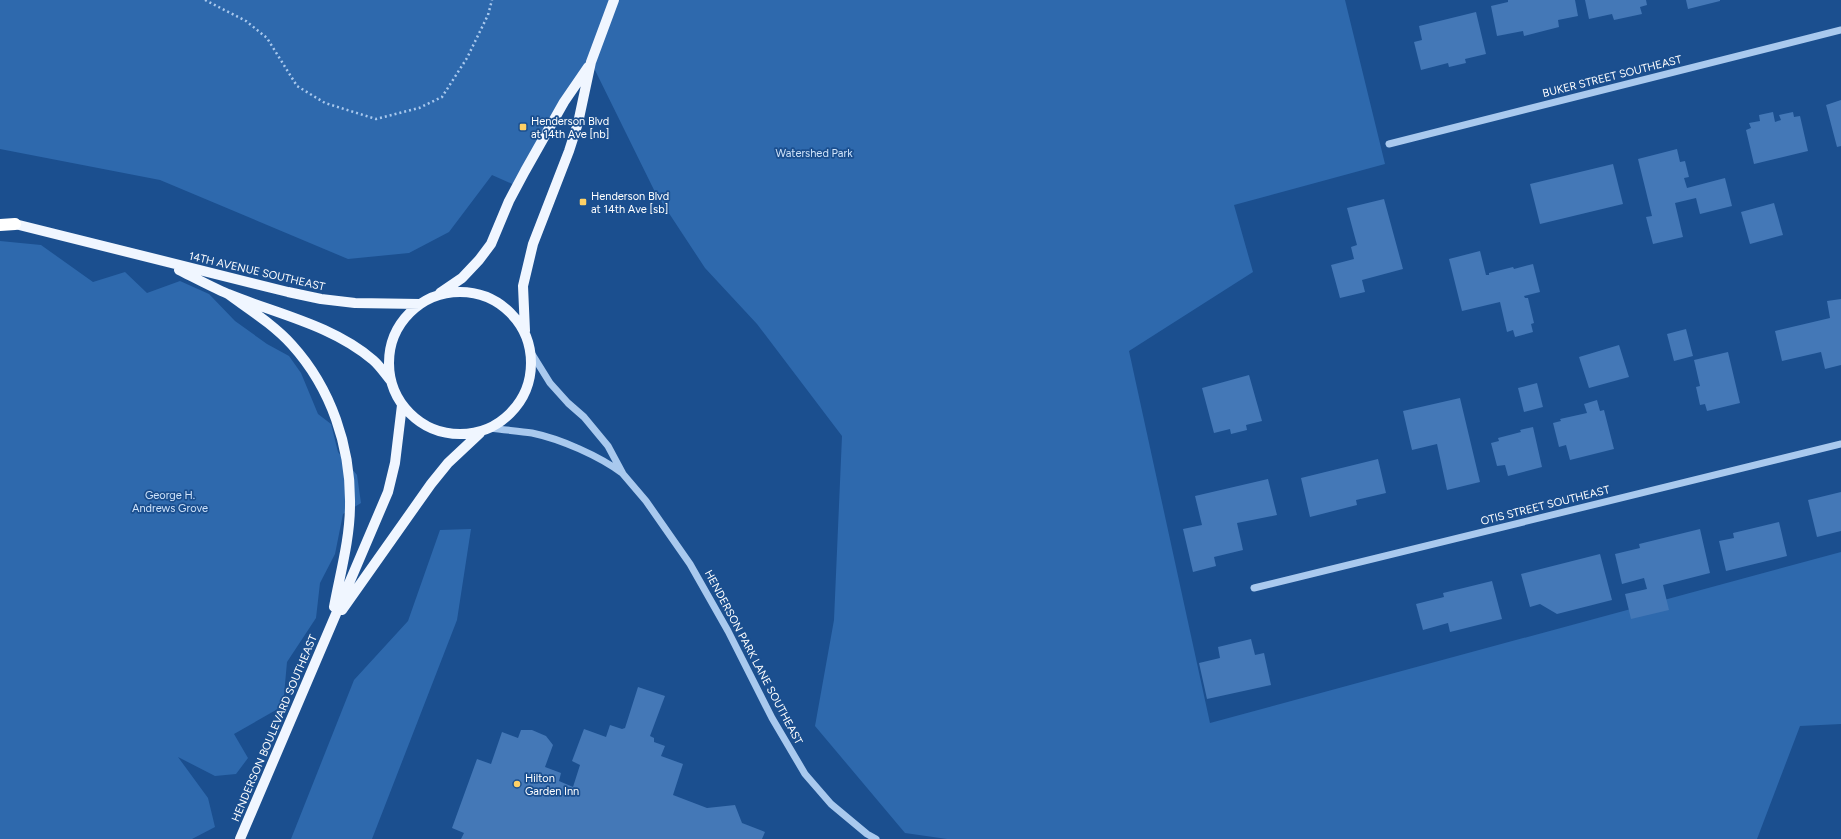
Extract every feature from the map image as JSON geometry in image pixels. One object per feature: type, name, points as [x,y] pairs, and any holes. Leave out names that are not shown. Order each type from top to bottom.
[{"type":"highway","points":[[0,224],[15,224]]},
{"type":"main road","points":[[524,331],[523,286],[529,258],[569,151],[578,123],[591,62],[614,0]]},
{"type":"main road","points":[[437,295],[457,291],[478,293],[497,301],[513,314],[524,331],[532,354],[531,375],[525,394],[514,411],[498,424],[480,433],[458,435],[436,431],[417,421],[402,405],[395,394],[391,381],[389,360],[393,338],[404,319],[420,304],[437,295],[462,278],[479,260],[491,244],[508,201],[564,102],[591,62]]},
{"type":"main road","name":"14TH AVENUE SOUTHEAST","points":[[15,224],[321,299],[355,303],[420,304]]},
{"type":"main road","name":"14TH AVENUE SOUTHEAST","points":[[161,261],[228,294],[284,313],[322,329],[353,345],[374,361],[391,381]]},
{"type":"main road","points":[[228,294],[263,320],[296,351],[311,369],[328,398],[340,432],[349,468],[350,506],[347,541],[330,626]]},
{"type":"main road","name":"HENDERSON BOULEVARD SOUTHEAST","points":[[240,839],[388,492],[395,463],[402,405]]},
{"type":"main road","name":"HENDERSON BOULEVARD SOUTHEAST","points":[[330,626],[431,484],[448,463],[480,433]]},
{"type":"street","name":"BUKER STREET SOUTHEAST","points":[[1389,144],[1841,30]]},
{"type":"street","name":"HENDERSON PARK LANE SOUTHEAST","points":[[532,354],[550,383],[568,403],[584,417],[608,446],[623,474],[646,501],[690,564],[728,631],[772,718],[805,774],[831,804],[867,834],[876,839]]},
{"type":"street","name":"HENDERSON PARK LANE SOUTHEAST","points":[[490,428],[532,433],[546,437],[609,464],[623,474]]},
{"type":"street","name":"OTIS STREET SOUTHEAST","points":[[1254,588],[1841,444]]},
{"type":"path","points":[[205,0],[246,21],[267,38],[297,86],[325,103],[376,119],[419,108],[442,97],[467,58],[488,15],[492,0]]},
{"type":"green space","name":"Watershed Park","points":[[0,0],[1345,0],[1385,164],[1234,205],[1253,272],[1129,351],[1210,723],[1841,552],[1841,724],[1800,726],[1757,839],[947,839],[905,833],[815,726],[834,620],[842,436],[757,324],[705,268],[655,192],[591,62],[517,186],[492,175],[449,232],[409,253],[348,259],[160,180],[0,149]]},
{"type":"green space","name":"George H. Andrews Grove","points":[[0,241],[41,245],[93,282],[125,272],[147,293],[180,281],[209,294],[235,321],[267,344],[289,356],[301,373],[318,414],[331,424],[338,452],[357,475],[361,503],[343,514],[335,554],[320,583],[316,618],[287,662],[283,706],[234,734],[248,758],[236,774],[215,776],[178,757],[208,798],[215,827],[192,839],[0,839]]},
{"type":"green space","points":[[471,529],[457,620],[372,839],[291,839],[354,680],[408,621],[440,530]]},
{"type":"building","points":[[1508,0],[1575,0],[1578,16],[1558,20],[1559,27],[1524,36],[1523,31],[1497,36],[1491,6],[1508,2]]},
{"type":"building","points":[[1585,0],[1646,0],[1647,5],[1640,7],[1642,14],[1614,20],[1612,14],[1589,19]]},
{"type":"building","points":[[1686,0],[1720,0],[1720,1],[1688,9]]},
{"type":"building","points":[[1476,12],[1486,54],[1465,59],[1466,63],[1449,67],[1448,63],[1421,70],[1414,42],[1422,40],[1419,26]]},
{"type":"building","points":[[1841,100],[1841,146],[1837,147],[1826,105]]},
{"type":"building","points":[[1773,112],[1775,122],[1781,120],[1779,115],[1793,112],[1794,117],[1800,116],[1808,151],[1754,164],[1746,130],[1751,128],[1749,123],[1760,121],[1759,115]]},
{"type":"building","points":[[1677,149],[1680,162],[1685,161],[1689,177],[1684,178],[1687,188],[1725,178],[1732,206],[1700,214],[1696,198],[1675,203],[1683,237],[1653,244],[1646,217],[1652,216],[1638,159]]},
{"type":"building","points":[[1613,164],[1623,204],[1540,224],[1530,184]]},
{"type":"building","points":[[1384,199],[1403,269],[1362,280],[1365,292],[1340,298],[1331,265],[1354,259],[1351,247],[1357,245],[1347,208]]},
{"type":"building","points":[[1774,203],[1783,235],[1750,244],[1741,212]]},
{"type":"building","points":[[1480,251],[1486,275],[1513,267],[1514,269],[1533,264],[1540,292],[1524,296],[1525,298],[1528,298],[1534,323],[1531,324],[1533,332],[1515,337],[1513,330],[1507,332],[1500,302],[1462,311],[1449,259]]},
{"type":"building","points":[[1841,299],[1841,365],[1825,369],[1821,352],[1782,361],[1775,331],[1830,318],[1827,301]]},
{"type":"building","points":[[1686,329],[1693,356],[1674,361],[1667,334]]},
{"type":"building","points":[[1619,345],[1629,377],[1589,388],[1579,357]]},
{"type":"building","points":[[1728,352],[1740,403],[1707,411],[1705,404],[1700,405],[1696,387],[1700,386],[1694,360]]},
{"type":"building","points":[[1249,375],[1262,421],[1246,425],[1247,430],[1231,434],[1230,429],[1214,433],[1202,388]]},
{"type":"building","points":[[1537,383],[1543,407],[1524,412],[1518,388]]},
{"type":"building","points":[[1460,398],[1480,482],[1447,490],[1437,444],[1412,450],[1403,411]]},
{"type":"building","points":[[1597,400],[1600,411],[1604,410],[1614,449],[1570,460],[1566,445],[1559,447],[1553,423],[1561,421],[1560,419],[1587,413],[1584,404]]},
{"type":"building","points":[[1533,427],[1542,467],[1508,476],[1505,465],[1497,466],[1491,443],[1499,441],[1498,438]]},
{"type":"building","points":[[1378,459],[1386,493],[1356,500],[1357,505],[1310,517],[1301,478]]},
{"type":"building","points":[[1268,479],[1277,515],[1237,523],[1243,550],[1214,557],[1216,566],[1193,572],[1183,529],[1202,525],[1195,496]]},
{"type":"building","points":[[1841,492],[1841,531],[1817,537],[1808,500]]},
{"type":"building","points":[[1779,522],[1787,556],[1726,571],[1719,541],[1734,538],[1733,533]]},
{"type":"building","points":[[1700,529],[1710,573],[1663,585],[1669,610],[1631,619],[1625,594],[1647,589],[1644,578],[1622,584],[1615,554],[1640,548],[1639,544]]},
{"type":"building","points":[[1600,554],[1612,600],[1557,614],[1540,604],[1530,607],[1521,574]]},
{"type":"building","points":[[1492,581],[1502,619],[1450,632],[1448,623],[1423,630],[1416,604],[1444,597],[1443,593]]},
{"type":"building","points":[[1251,639],[1255,655],[1264,653],[1271,685],[1207,699],[1199,663],[1220,658],[1218,647]]},
{"type":"building","name":"Hilton Garden Inn","points":[[638,687],[665,696],[650,736],[654,738],[654,742],[665,746],[661,756],[683,764],[673,795],[707,808],[735,805],[742,823],[765,832],[762,839],[461,839],[464,833],[452,828],[477,759],[491,764],[502,732],[518,738],[521,730],[532,730],[546,736],[553,745],[545,767],[561,773],[559,781],[573,787],[580,765],[572,761],[584,729],[606,737],[610,725],[622,729],[625,728]]},
{"type":"place","name":"Henderson Blvd at 14th Ave [nb]","points":[[523,127]]},
{"type":"place","name":"Henderson Blvd at 14th Ave [sb]","points":[[583,202]]},
{"type":"place","name":"Hilton Garden Inn","points":[[517,784]]}]
